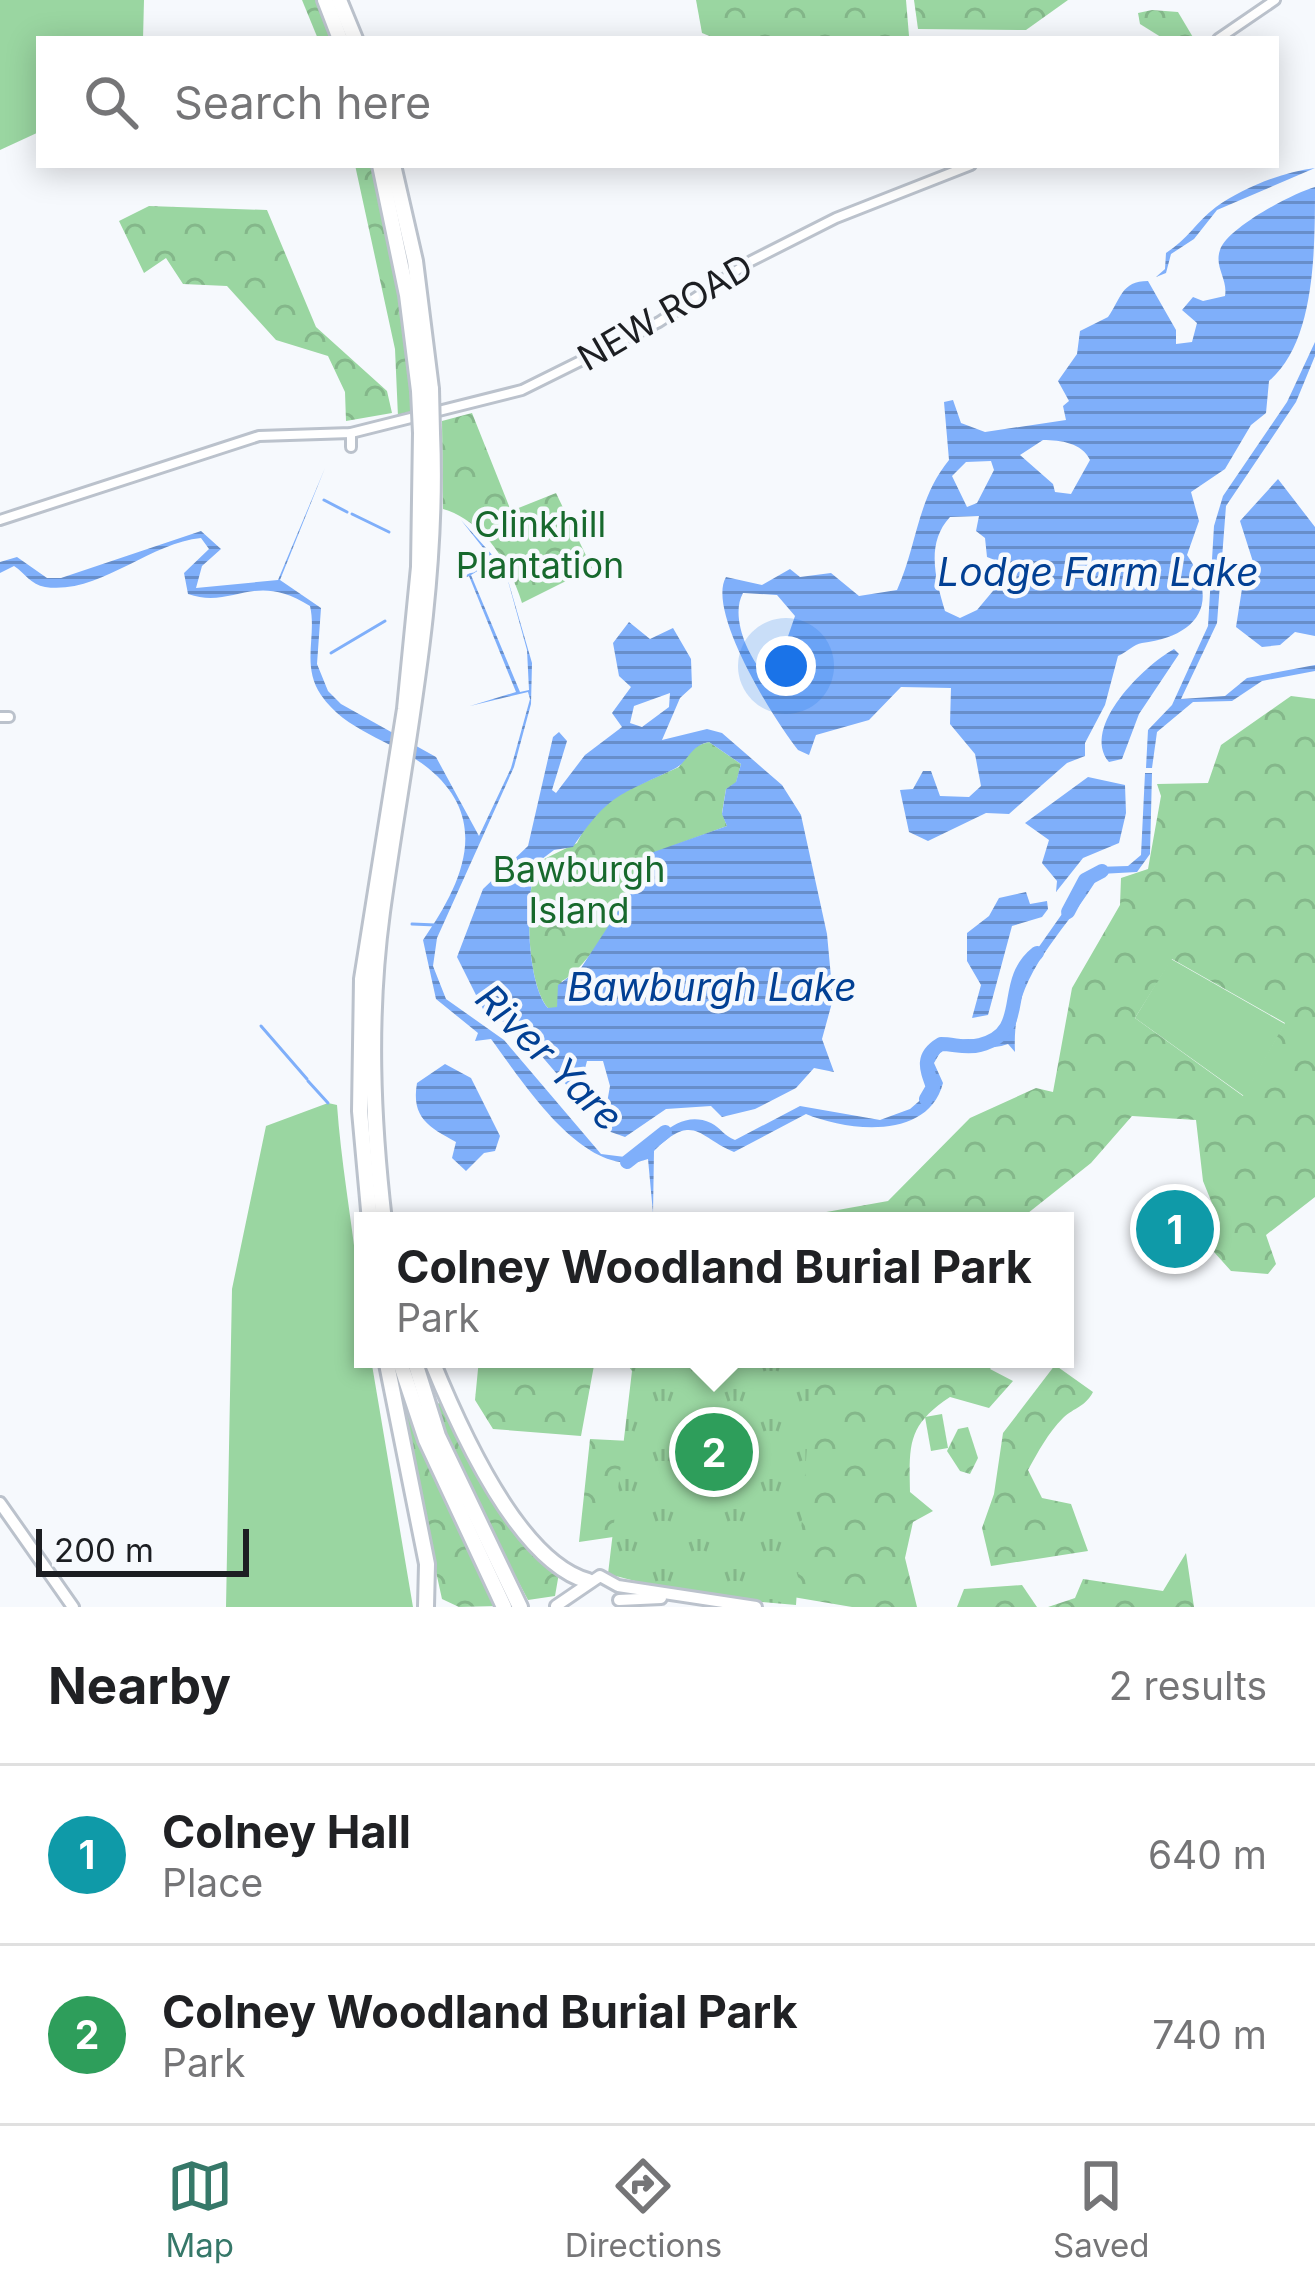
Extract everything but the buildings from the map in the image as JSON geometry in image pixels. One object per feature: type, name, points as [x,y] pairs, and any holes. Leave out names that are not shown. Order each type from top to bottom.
[{"type":"highway","points":[[326,0],[339,36]]},
{"type":"highway","points":[[339,0],[354,36]]},
{"type":"highway","points":[[381,168],[425,390]]},
{"type":"highway","points":[[366,1212],[355,1094],[362,979],[410,712],[426,433],[415,261],[394,168]]},
{"type":"highway","points":[[386,1212],[372,1053],[382,912],[400,775]]},
{"type":"highway","points":[[388,1368],[427,1564],[426,1607]]},
{"type":"highway","points":[[402,1368],[426,1441],[504,1607]]},
{"type":"highway","points":[[417,1368],[438,1436],[520,1607]]},
{"type":"highway","points":[[435,1368],[458,1426],[517,1523],[583,1584]]},
{"type":"main road","points":[[0,1503],[73,1607]]},
{"type":"main road","points":[[554,1606],[600,1576],[618,1586],[756,1607]]},
{"type":"main road","points":[[583,1584],[586,1607]]},
{"type":"main road","points":[[618,1586],[618,1604],[688,1599]]},
{"type":"main road","points":[[554,1606],[575,1607]]},
{"type":"street","points":[[1222,36],[1274,0]]},
{"type":"street","name":"NEW ROAD","points":[[0,520],[259,436],[351,433],[523,390],[659,322],[751,261],[836,218],[963,168]]},
{"type":"street","points":[[351,433],[352,447]]},
{"type":"green space","points":[[0,0],[144,0],[143,36],[36,36],[36,133],[0,150]]},
{"type":"green space","points":[[302,0],[320,0],[333,36],[317,36]]},
{"type":"green space","points":[[696,0],[906,0],[909,36],[710,36],[702,33]]},
{"type":"green space","points":[[914,0],[1068,0],[1026,30],[918,29]]},
{"type":"green space","points":[[1178,12],[1192,36],[1159,36],[1140,24],[1138,13]]},
{"type":"green space","points":[[356,168],[373,168],[397,277],[413,414],[398,417],[395,349]]},
{"type":"green space","points":[[149,206],[267,210],[316,327],[387,391],[392,413],[346,421],[345,392],[328,356],[276,340],[227,286],[183,284],[166,258],[144,273],[119,221]]},
{"type":"green space","name":"Clinkhill Plantation","points":[[472,413],[511,511],[556,493],[592,568],[522,603],[510,574],[483,534],[443,509],[442,421]]},
{"type":"green space","points":[[1291,696],[1315,699],[1315,1197],[1266,1235],[1276,1264],[1268,1274],[1231,1271],[1214,1252],[1220,1223],[1203,1181],[1196,1120],[1132,1116],[1091,1163],[1029,1212],[826,1212],[888,1201],[970,1118],[1036,1088],[1053,1092],[1072,988],[1120,905],[1121,878],[1148,869],[1161,796],[1157,784],[1208,783],[1221,745]],"holes":[[[1172,959],[1285,1023],[1243,1096],[1135,1018]]]},
{"type":"green space","name":"Bawburgh Island","points":[[709,742],[741,764],[736,783],[726,789],[722,813],[727,826],[648,855],[599,943],[562,981],[557,1008],[548,1008],[535,979],[529,937],[538,862],[577,843],[590,817],[614,796],[679,767],[692,747]]},
{"type":"green space","points":[[1171,959],[1285,1024],[1244,1096],[1135,1018]]},
{"type":"green space","points":[[328,1103],[337,1105],[354,1247],[354,1368],[373,1368],[413,1607],[226,1607],[232,1289],[266,1126]]},
{"type":"green space","points":[[478,1368],[594,1368],[581,1436],[493,1429],[475,1400]]},
{"type":"green space","points":[[630,1368],[812,1368],[796,1605],[693,1596],[608,1574]]},
{"type":"green space","points":[[637,1368],[991,1368],[1013,1381],[989,1408],[950,1397],[926,1417],[914,1437],[910,1492],[933,1511],[913,1522],[905,1558],[917,1607],[852,1607],[686,1579],[620,1536],[579,1542],[590,1439],[630,1441]]},
{"type":"green space","points":[[1053,1368],[1093,1392],[1058,1424],[1028,1470],[1042,1498],[1071,1504],[1088,1551],[991,1566],[982,1528],[994,1494],[1003,1433]]},
{"type":"green space","points":[[442,1398],[505,1515],[559,1573],[555,1596],[528,1600],[469,1488],[436,1407]]},
{"type":"green space","points":[[410,1409],[449,1511],[497,1606],[459,1607],[442,1599],[401,1412]]},
{"type":"green space","points":[[942,1414],[948,1448],[931,1451],[925,1417]]},
{"type":"green space","points":[[968,1427],[978,1458],[970,1474],[960,1471],[947,1451],[958,1429]]},
{"type":"green space","points":[[1186,1553],[1194,1607],[1048,1607],[1075,1598],[1083,1579],[1163,1591]]},
{"type":"green space","points":[[1022,1585],[1037,1607],[957,1607],[964,1589]]},
{"type":"water","points":[[1315,168],[1217,210],[1194,239],[1171,254],[1166,273],[1156,277],[1165,269],[1166,253],[1216,207],[1263,182]]},
{"type":"water","name":"Lodge Farm Lake","points":[[1315,187],[1314,239],[1309,294],[1296,343],[1269,381],[1266,413],[1251,425],[1225,469],[1191,492],[1199,521],[1187,555],[1202,589],[1198,616],[1176,634],[1139,644],[1118,656],[1105,705],[1085,743],[1085,756],[1067,763],[1009,814],[986,813],[928,841],[909,832],[900,790],[913,789],[923,771],[931,771],[940,796],[969,797],[981,786],[975,754],[950,724],[951,688],[901,687],[869,720],[816,735],[809,755],[798,750],[759,691],[734,639],[722,593],[726,577],[762,585],[790,569],[800,577],[831,573],[859,596],[897,590],[930,491],[949,460],[944,402],[953,400],[961,423],[985,432],[1066,420],[1063,406],[1069,401],[1058,381],[1077,354],[1080,331],[1108,317],[1132,284],[1148,281],[1176,330],[1176,344],[1192,342],[1197,323],[1182,310],[1193,297],[1203,301],[1225,296],[1219,256],[1225,241],[1262,212]],"holes":[[[1050,440],[1076,446],[1090,460],[1071,494],[1055,492],[1053,484],[1020,455]],[[991,461],[994,470],[977,503],[967,507],[952,476],[966,462]],[[979,516],[976,531],[985,538],[987,557],[1013,567],[977,610],[960,618],[945,611],[935,562],[937,539],[950,517]],[[743,593],[777,595],[795,616],[784,648],[790,668],[784,692],[764,674],[747,648],[739,605]]]},
{"type":"water","points":[[1315,342],[1315,356],[1296,402],[1226,506],[1217,623],[1181,699],[1225,696],[1247,678],[1315,665],[1315,671],[1262,681],[1232,701],[1193,702],[1157,732],[1152,768],[1146,768],[1148,730],[1172,705],[1208,626],[1214,526],[1223,496],[1287,402]]},
{"type":"water","points":[[325,468],[280,580],[321,608],[317,664],[328,691],[341,704],[436,757],[479,836],[511,768],[530,699],[528,692],[470,706],[516,692],[469,576],[458,581],[491,558],[461,520],[502,566],[492,562],[471,575],[520,692],[529,690],[527,650],[505,570],[532,663],[531,704],[514,767],[437,938],[433,966],[446,999],[504,1040],[601,1154],[633,1158],[668,1129],[688,1120],[711,1123],[735,1140],[800,1106],[880,1120],[910,1109],[932,1090],[926,1060],[934,1049],[953,1040],[986,1038],[1009,1030],[1017,978],[1095,867],[1128,866],[1141,855],[1145,773],[1152,773],[1150,854],[1137,872],[1100,874],[1041,958],[1021,1000],[1015,1052],[1008,1044],[941,1051],[934,1063],[943,1083],[934,1102],[904,1123],[863,1127],[806,1114],[734,1152],[696,1131],[678,1132],[654,1151],[653,1212],[648,1159],[625,1162],[602,1156],[580,1143],[538,1102],[491,1039],[475,1041],[478,1033],[436,999],[423,940],[458,875],[465,831],[460,810],[448,788],[428,768],[344,719],[321,695],[312,673],[310,606],[273,591],[218,598],[188,594],[184,573],[209,549],[201,538],[65,587],[40,586],[14,566],[0,573],[0,562],[17,557],[47,578],[61,578],[201,531],[221,549],[202,566],[196,588],[278,580]]},
{"type":"water","points":[[1278,479],[1315,527],[1315,636],[1295,632],[1280,645],[1262,647],[1236,627],[1244,576],[1254,565],[1240,521]]},
{"type":"water","name":"Bawburgh Lake","points":[[629,622],[650,639],[673,628],[691,659],[692,687],[680,698],[662,740],[707,729],[722,733],[782,785],[801,815],[827,934],[833,999],[822,1039],[834,1072],[814,1068],[796,1088],[755,1109],[722,1117],[711,1106],[666,1109],[625,1137],[608,1131],[604,1120],[610,1086],[603,1061],[587,1061],[583,1076],[569,1088],[521,1032],[484,1011],[457,957],[483,889],[528,846],[553,737],[559,732],[567,741],[552,790],[556,793],[585,755],[622,727],[612,713],[631,687],[619,676],[613,643]],"holes":[[[670,693],[669,707],[642,727],[630,723],[634,706]],[[709,742],[741,764],[736,782],[726,789],[722,814],[727,826],[648,854],[639,879],[581,968],[558,985],[557,1007],[548,1008],[535,979],[529,936],[538,862],[554,850],[573,847],[616,798],[674,769]]]},
{"type":"water","points":[[1174,649],[1179,654],[1139,714],[1122,759],[1109,762],[1102,748],[1109,715],[1133,683]]},
{"type":"water","points":[[1088,777],[1125,785],[1126,813],[1119,843],[1083,858],[1056,892],[1057,881],[1042,863],[1049,840],[1025,823]]},
{"type":"water","points":[[1026,892],[1030,904],[1047,901],[1048,909],[1042,917],[1012,926],[988,1015],[972,1018],[981,985],[967,961],[967,933],[989,916],[999,898]]},
{"type":"water","points":[[445,1064],[471,1078],[500,1136],[495,1151],[484,1153],[466,1171],[452,1158],[456,1142],[430,1126],[417,1105],[417,1083]]},
{"type":"waterway","points":[[324,500],[347,512]]},
{"type":"waterway","points":[[352,514],[389,532]]},
{"type":"waterway","points":[[331,653],[385,621]]},
{"type":"waterway","name":"River Yare","points":[[1068,912],[1085,880],[1102,871]]},
{"type":"waterway","points":[[412,924],[436,925]]},
{"type":"waterway","name":"River Yare","points":[[926,1099],[933,1087],[927,1068],[930,1053],[941,1044],[975,1046],[996,1039],[1010,1018],[1019,978],[1037,953]]},
{"type":"waterway","points":[[261,1026],[307,1079]]},
{"type":"waterway","points":[[308,1081],[328,1103]]},
{"type":"waterway","name":"River Yare","points":[[627,1162],[665,1132]]},
{"type":"place","name":"Colney Hall","points":[[1175,1229]]},
{"type":"place","name":"Colney Woodland Burial Park","points":[[714,1452]]}]
